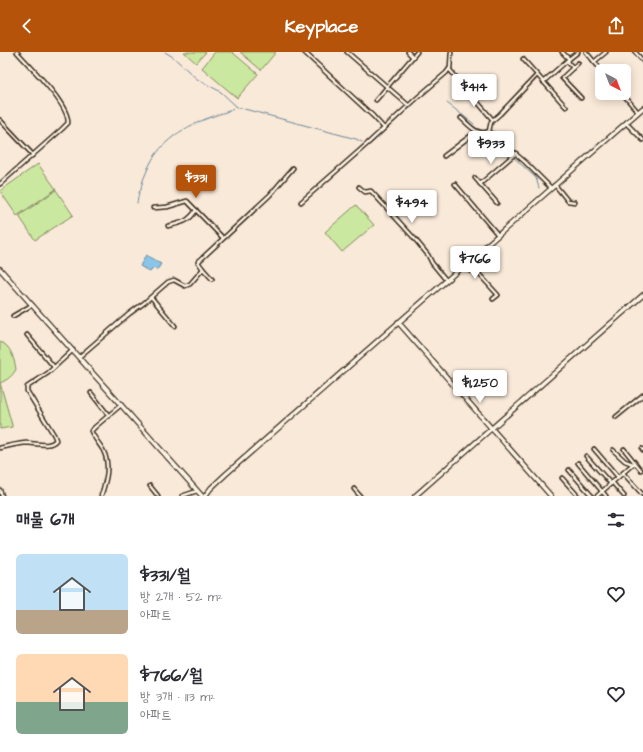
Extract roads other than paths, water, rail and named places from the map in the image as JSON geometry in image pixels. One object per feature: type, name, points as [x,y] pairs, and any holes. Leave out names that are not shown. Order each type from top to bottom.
[{"type":"street","points":[[0,184],[66,126],[68,120],[64,107],[60,101],[17,52]]},
{"type":"street","points":[[304,52],[369,112],[384,128]]},
{"type":"street","points":[[347,52],[408,106]]},
{"type":"street","points":[[408,52],[413,57]]},
{"type":"street","points":[[376,100],[417,52]]},
{"type":"street","points":[[450,52],[449,69],[493,120]]},
{"type":"street","points":[[562,52],[569,59],[568,62],[573,68]]},
{"type":"street","points":[[543,82],[578,52]]},
{"type":"street","points":[[586,52],[594,62],[606,52]]},
{"type":"street","points":[[635,52],[643,61]]},
{"type":"street","points":[[523,59],[566,107]]},
{"type":"street","points":[[578,63],[563,76],[563,79],[581,98]]},
{"type":"street","points":[[301,202],[449,69]]},
{"type":"street","points":[[489,131],[491,122],[537,75]]},
{"type":"street","points":[[628,100],[638,112]]},
{"type":"street","points":[[205,496],[226,474],[643,108]]},
{"type":"street","points":[[461,118],[477,132],[486,133],[489,131]]},
{"type":"street","points":[[0,120],[33,155]]},
{"type":"street","points":[[626,122],[643,140]]},
{"type":"street","points":[[489,131],[551,188]]},
{"type":"street","points":[[444,156],[477,132]]},
{"type":"street","points":[[480,184],[514,155]]},
{"type":"street","points":[[212,279],[198,262],[270,195],[292,168]]},
{"type":"street","points":[[475,178],[497,203]]},
{"type":"street","points":[[455,184],[498,235]]},
{"type":"street","points":[[555,185],[568,201],[572,200],[575,202]]},
{"type":"street","points":[[359,187],[366,192],[371,191],[414,238],[446,280]]},
{"type":"street","points":[[152,208],[167,207],[186,201],[223,238]]},
{"type":"street","points":[[168,226],[182,223],[190,218],[196,210]]},
{"type":"street","points":[[468,261],[498,295],[493,299]]},
{"type":"street","points":[[470,271],[477,264]]},
{"type":"street","points":[[0,269],[202,496]]},
{"type":"street","points":[[79,357],[171,280],[187,286],[203,269]]},
{"type":"street","points":[[415,496],[643,295]]},
{"type":"street","points":[[151,297],[175,326]]},
{"type":"street","points":[[13,316],[32,304]]},
{"type":"street","points":[[398,322],[551,496]]},
{"type":"street","points":[[27,335],[54,367]]},
{"type":"street","points":[[0,448],[27,443],[53,443],[56,440],[27,390],[27,387],[54,367],[73,350]]},
{"type":"street","points":[[90,392],[109,416]]},
{"type":"street","points":[[616,417],[643,395]]},
{"type":"street","points":[[101,496],[108,474],[108,465],[103,450],[91,431],[122,405]]},
{"type":"street","points":[[624,449],[635,464],[642,470]]},
{"type":"street","points":[[594,450],[618,477]]},
{"type":"street","points":[[613,450],[625,461],[635,464]]},
{"type":"street","points":[[586,456],[624,496]]},
{"type":"street","points":[[578,463],[606,496]]},
{"type":"street","points":[[597,496],[635,464]]},
{"type":"street","points":[[569,470],[592,496]]},
{"type":"street","points":[[623,473],[642,495]]},
{"type":"street","points":[[562,478],[578,496]]},
{"type":"street","points":[[150,486],[158,496]]},
{"type":"street","points":[[354,489],[360,496]]},
{"type":"street","points":[[0,490],[2,496]]},
{"type":"street","points":[[182,496],[197,491]]},
{"type":"water","points":[[146,255],[161,264],[157,270],[154,268],[150,272],[140,266]]},
{"type":"waterway","points":[[165,52],[173,57],[197,79],[221,92],[237,107],[356,139],[362,142]]},
{"type":"waterway","points":[[447,103],[474,124]]},
{"type":"waterway","points":[[137,203],[139,192],[152,160],[170,139],[181,131],[205,119],[232,110],[235,107]]},
{"type":"waterway","points":[[369,145],[412,107]]},
{"type":"waterway","points":[[488,136],[499,144],[536,178],[539,188]]}]
